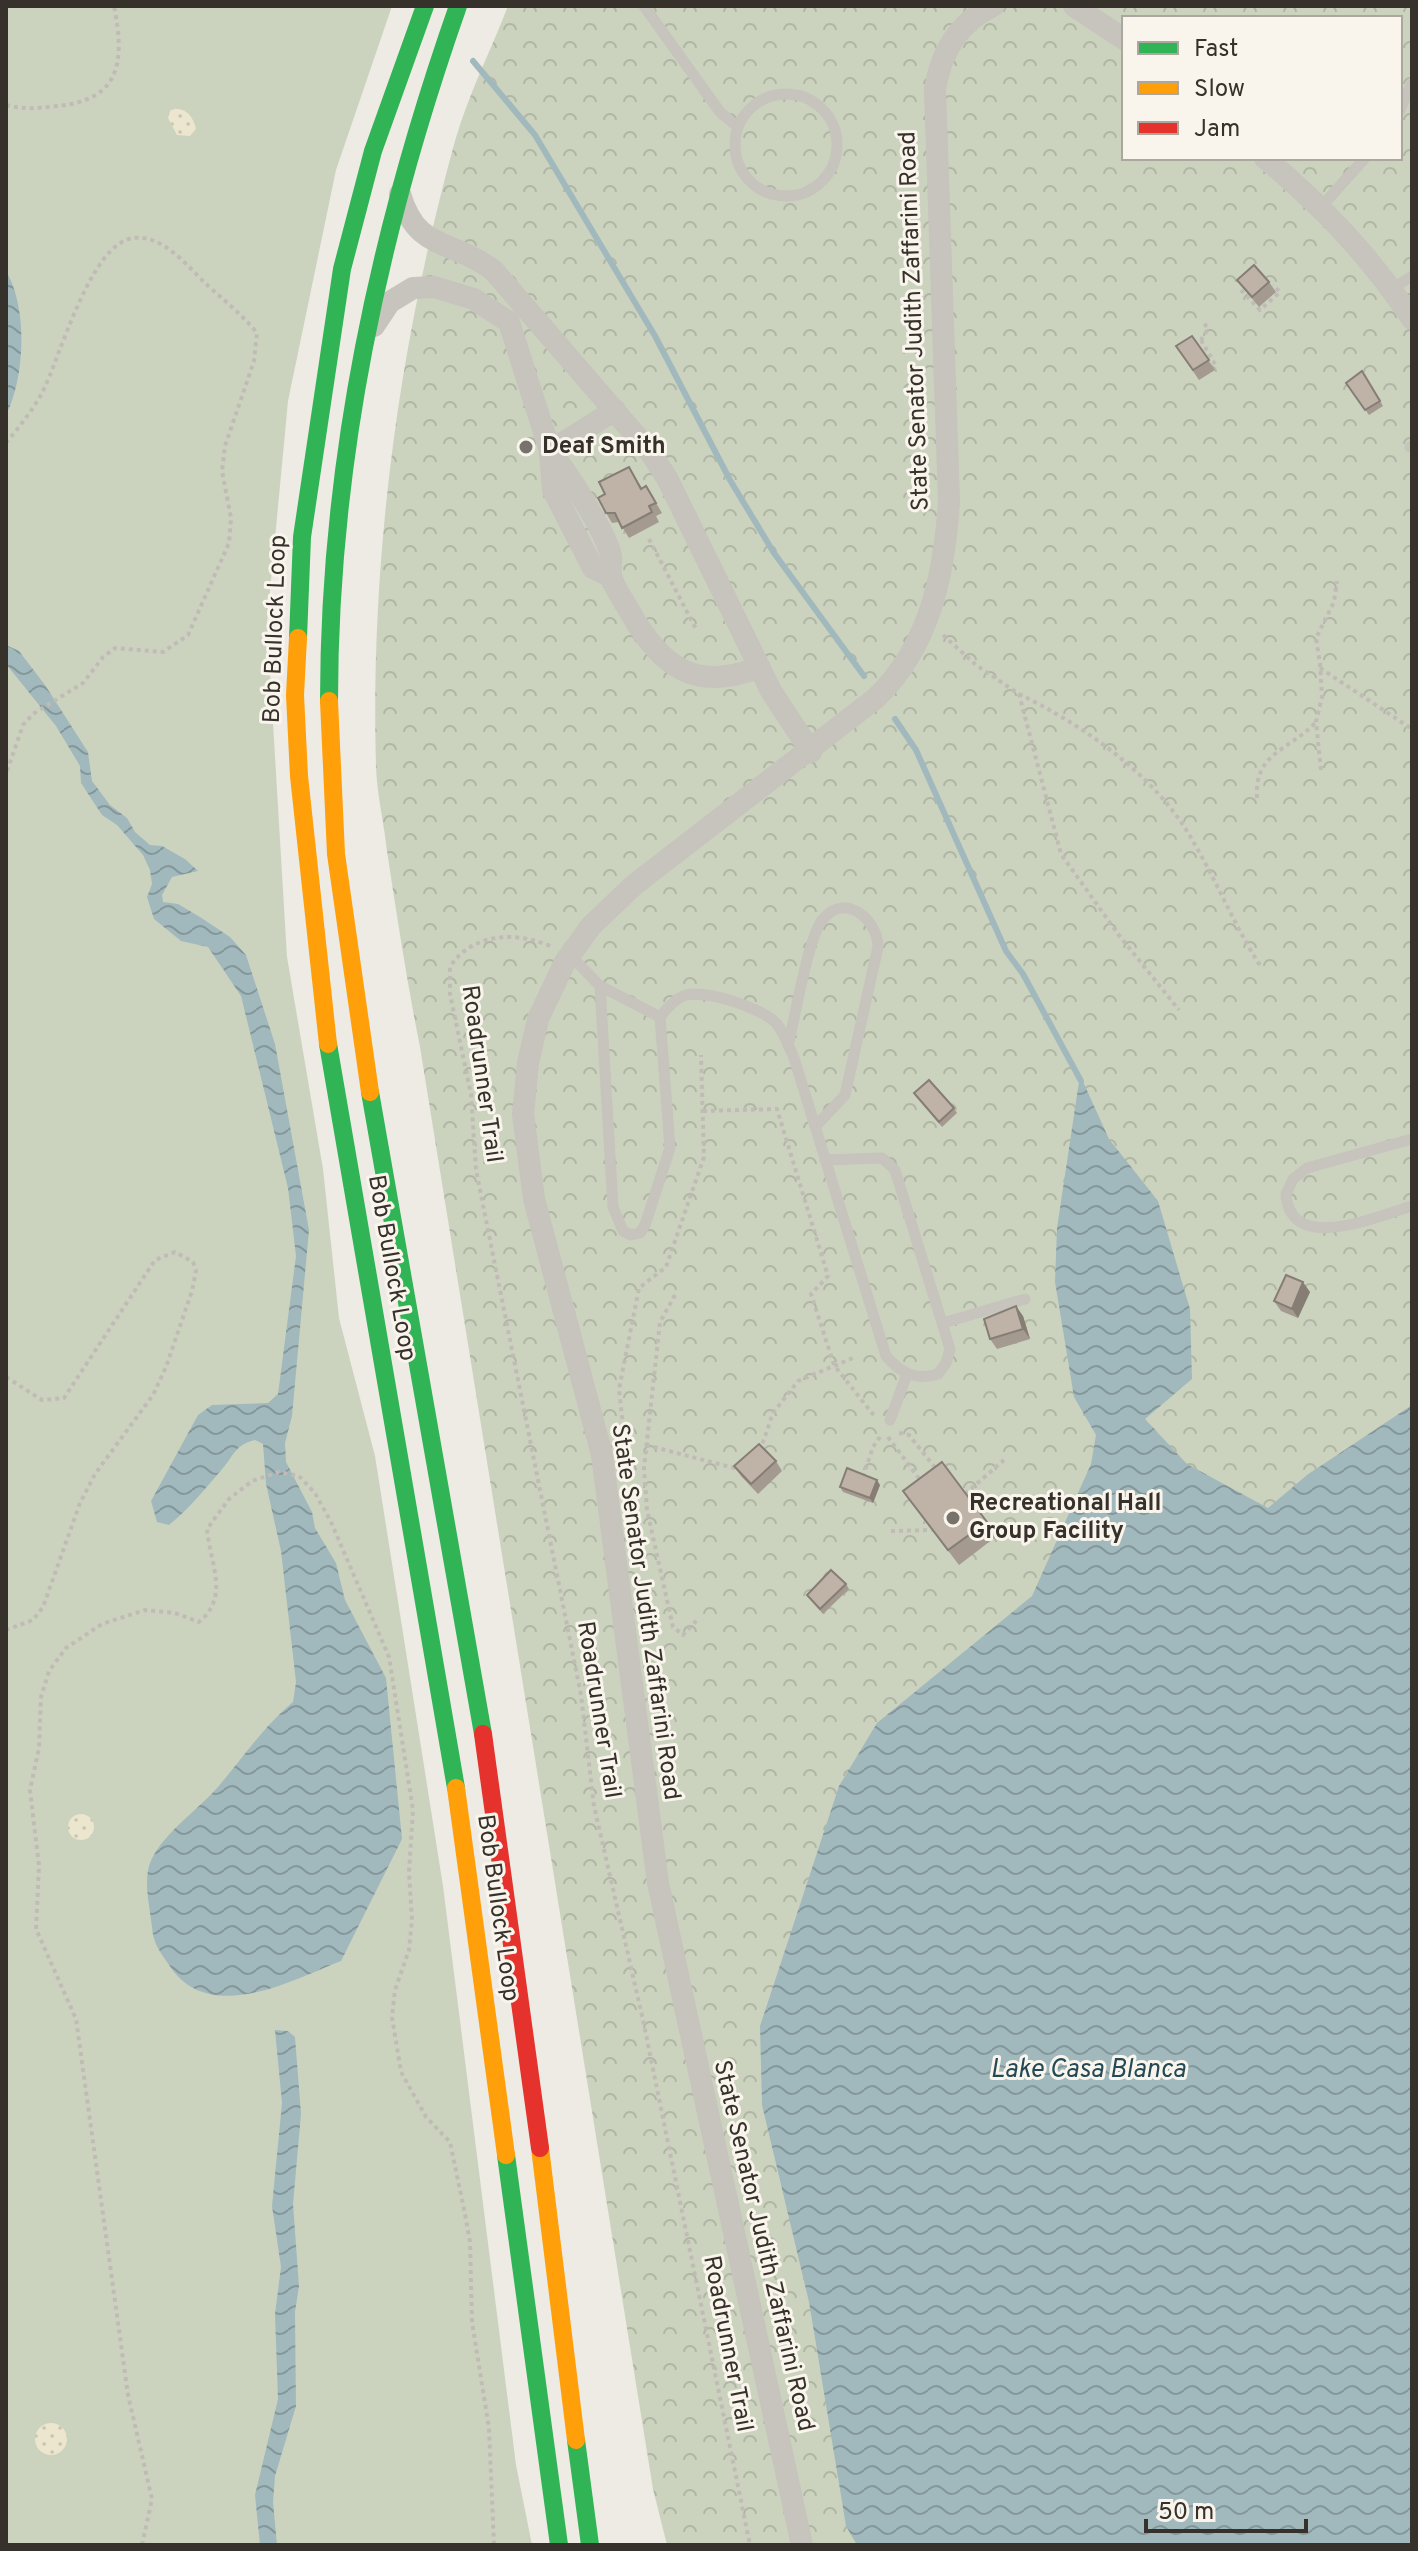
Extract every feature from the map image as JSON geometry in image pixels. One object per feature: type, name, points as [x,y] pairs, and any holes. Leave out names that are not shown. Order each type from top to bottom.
[{"type":"highway","name":"Bob Bullock Loop","points":[[425,6],[373,151],[342,269],[302,537],[295,695],[299,776],[322,1009],[456,1787],[559,2545]]},
{"type":"highway","name":"Bob Bullock Loop","points":[[458,6],[398,189],[364,340],[339,506],[329,659],[330,751],[340,895],[373,1111],[489,1769],[515,1941],[590,2545]]},
{"type":"street","points":[[1074,6],[1122,38]]},
{"type":"street","name":"State Senator Judith Zaffarini Road","points":[[802,2545],[653,1859],[602,1455],[541,1231],[528,1167],[523,1114],[531,1041],[565,953],[628,891],[811,752],[876,698],[903,669],[921,635],[942,570],[949,476],[935,89],[948,46],[971,19],[987,7]]},
{"type":"street","points":[[1267,160],[1322,206],[1392,289],[1412,319]]},
{"type":"street","points":[[398,189],[406,217],[416,231],[463,251],[493,270],[615,410],[667,478],[759,667],[811,752]]},
{"type":"street","points":[[364,340],[390,302],[413,288],[455,291],[493,308],[509,322],[520,348],[550,451],[571,478],[611,556],[611,577],[647,643],[670,664],[685,672],[712,678],[759,667]]},
{"type":"street","points":[[550,451],[615,410]]},
{"type":"lane","points":[[644,6],[720,112],[738,127]]},
{"type":"lane","points":[[1402,106],[1412,83]]},
{"type":"lane","points":[[798,95],[814,102],[835,127],[836,160],[828,175],[809,191],[785,197],[768,194],[753,185],[742,172],[736,156],[738,127],[750,109],[764,98],[798,95]]},
{"type":"lane","points":[[1322,206],[1363,160]]},
{"type":"lane","points":[[1392,289],[1412,276]]},
{"type":"lane","points":[[788,1045],[819,925],[835,911],[851,909],[863,914],[873,924],[878,947],[845,1095],[815,1127]]},
{"type":"lane","points":[[565,953],[600,986],[660,1017]]},
{"type":"lane","points":[[600,986],[613,1207],[623,1231],[631,1235],[640,1233],[645,1225],[669,1154],[660,1017]]},
{"type":"lane","points":[[660,1017],[684,996],[710,995],[768,1017],[776,1024],[788,1045],[886,1356],[907,1374],[926,1378],[938,1374],[946,1363],[950,1349],[895,1170],[882,1158],[825,1160]]},
{"type":"lane","points":[[1412,1139],[1307,1168],[1293,1179],[1286,1194],[1295,1217],[1310,1226],[1327,1229],[1412,1206]]},
{"type":"lane","points":[[943,1323],[1025,1299]]},
{"type":"lane","points":[[890,1420],[907,1374]]},
{"type":"path","points":[[6,105],[39,108],[82,104],[102,94],[115,74],[119,52],[114,6]]},
{"type":"path","points":[[6,443],[42,391],[91,278],[108,255],[130,238],[147,238],[170,250],[231,304],[257,333],[254,361],[225,446],[222,471],[231,518],[229,543],[188,635],[163,652],[115,648],[103,657],[83,683],[33,714],[23,725],[6,774]]},
{"type":"path","points":[[1241,290],[1260,310],[1280,292],[1273,285]]},
{"type":"path","points":[[1189,346],[1201,340],[1208,329],[1204,323]]},
{"type":"path","points":[[1201,340],[1217,368]]},
{"type":"path","points":[[649,539],[696,629]]},
{"type":"path","points":[[1321,770],[1316,722],[1322,697],[1316,638],[1334,602],[1337,581]]},
{"type":"path","points":[[942,634],[976,665],[1019,694],[1060,714],[1107,748],[1154,791],[1193,840],[1237,930],[1261,967]]},
{"type":"path","points":[[1320,668],[1412,729]]},
{"type":"path","points":[[1019,694],[1061,854],[1118,934],[1179,1010]]},
{"type":"path","points":[[1257,798],[1256,777],[1263,764],[1303,737],[1316,722]]},
{"type":"path","name":"Roadrunner Trail","points":[[565,953],[529,937],[506,937],[470,946],[450,967],[450,994],[471,1094],[476,1170],[581,1695],[594,1806],[646,2033],[750,2545]]},
{"type":"path","points":[[624,1435],[619,1389],[639,1288],[666,1267],[704,1157],[701,1055]]},
{"type":"path","points":[[703,1111],[777,1109],[828,1276],[811,1294],[834,1365],[876,1419]]},
{"type":"path","points":[[6,1377],[42,1400],[64,1398],[155,1260],[175,1252],[193,1262],[196,1271],[192,1291],[153,1395],[95,1474],[80,1503],[43,1607],[33,1620],[6,1630]]},
{"type":"path","points":[[675,1295],[660,1322],[646,1445],[647,1510],[673,1627],[683,1635],[699,1618]]},
{"type":"path","points":[[758,1454],[773,1413],[798,1381],[853,1358]]},
{"type":"path","points":[[884,1432],[909,1435],[946,1481]]},
{"type":"path","points":[[859,1489],[873,1447],[884,1432]]},
{"type":"path","points":[[884,1432],[930,1493]]},
{"type":"path","points":[[646,1445],[740,1470],[749,1462]]},
{"type":"path","points":[[965,1494],[1004,1460]]},
{"type":"path","points":[[142,2545],[152,2499],[128,2395],[76,2019],[36,1929],[39,1866],[30,1790],[39,1748],[41,1697],[49,1671],[84,1633],[145,1610],[175,1613],[199,1622],[211,1612],[218,1591],[207,1529],[229,1499],[263,1477],[279,1472],[299,1476],[315,1493],[379,1630],[395,1689],[413,1810],[409,1872],[412,1920],[409,1950],[395,1990],[392,2017],[401,2072],[426,2117],[450,2142],[465,2214],[470,2242],[472,2322],[489,2428],[494,2545]]},
{"type":"path","points":[[891,1531],[932,1530]]},
{"type":"green space","points":[[6,6],[392,6],[336,170],[288,401],[267,623],[287,957],[323,1169],[339,1318],[375,1456],[443,1886],[516,2465],[532,2545],[6,2545]]},
{"type":"green space","points":[[508,6],[1412,6],[1412,2545],[667,2545],[653,2489],[398,925],[377,778],[375,688],[378,609],[392,451],[418,294],[435,217],[460,124]]},
{"type":"sand","points":[[171,109],[181,109],[191,116],[196,129],[190,136],[177,135],[168,118]]},
{"type":"sand","points":[[81,1814],[90,1818],[94,1827],[90,1836],[81,1840],[72,1836],[68,1827],[72,1818]]},
{"type":"sand","points":[[51,2423],[62,2428],[67,2439],[62,2450],[51,2455],[40,2450],[35,2439],[40,2428]]},
{"type":"water","points":[[6,271],[18,304],[21,343],[17,382],[6,415]]},
{"type":"water","points":[[6,645],[19,651],[45,685],[88,752],[92,781],[110,805],[127,818],[135,832],[150,845],[162,846],[185,859],[198,871],[172,877],[162,895],[163,902],[178,904],[200,917],[230,937],[246,955],[275,1044],[309,1230],[292,1416],[285,1443],[286,1462],[312,1512],[315,1528],[336,1563],[345,1600],[386,1678],[402,1839],[341,1961],[299,1979],[251,1993],[227,1996],[205,1993],[186,1983],[169,1965],[155,1943],[147,1881],[149,1866],[161,1845],[217,1788],[262,1733],[293,1702],[296,1682],[281,1551],[266,1484],[263,1444],[255,1440],[239,1447],[197,1498],[169,1525],[157,1522],[151,1501],[198,1415],[212,1405],[268,1403],[278,1394],[296,1256],[288,1188],[241,996],[208,947],[181,941],[154,919],[147,897],[152,884],[150,870],[143,855],[117,825],[102,815],[81,783],[80,766],[56,726],[6,664]]},
{"type":"water","name":"Lake Casa Blanca","points":[[1080,1075],[1109,1139],[1158,1201],[1190,1309],[1192,1379],[1145,1419],[1187,1464],[1268,1508],[1307,1475],[1412,1405],[1412,2545],[857,2545],[846,2526],[809,2302],[762,2105],[760,2026],[839,1786],[877,1723],[1032,1596],[1091,1464],[1096,1435],[1074,1397],[1055,1282],[1057,1228]]},
{"type":"water","points":[[275,2030],[288,2031],[295,2037],[301,2114],[293,2204],[299,2286],[295,2312],[296,2406],[275,2476],[273,2502],[277,2545],[260,2545],[255,2495],[278,2399],[275,2314],[281,2267],[272,2206],[282,2103]]},
{"type":"building","points":[[1254,265],[1269,282],[1252,297],[1237,280]]},
{"type":"building","points":[[1192,336],[1209,360],[1193,370],[1176,346]]},
{"type":"building","points":[[1362,371],[1380,401],[1365,410],[1346,383]]},
{"type":"building","points":[[629,467],[641,489],[646,486],[656,503],[649,506],[652,512],[622,528],[615,513],[606,513],[598,498],[605,494],[599,482]]},
{"type":"building","points":[[929,1080],[954,1108],[939,1122],[914,1093]]},
{"type":"building","points":[[1286,1275],[1303,1282],[1292,1309],[1274,1301]]},
{"type":"building","points":[[1016,1306],[1023,1329],[990,1339],[984,1319]]},
{"type":"building","points":[[759,1444],[776,1461],[751,1484],[734,1466]]},
{"type":"building","name":"Recreational Hall Group Facility","points":[[942,1462],[987,1522],[948,1550],[903,1491]]},
{"type":"building","points":[[847,1468],[877,1480],[870,1498],[840,1487]]},
{"type":"building","points":[[831,1570],[846,1584],[820,1609],[807,1595]]},
{"type":"waterway","points":[[473,61],[535,135],[655,336],[730,480],[774,553],[864,676]]},
{"type":"waterway","points":[[895,719],[916,750],[1006,951],[1023,974],[1081,1081]]},
{"type":"traffic: fast","points":[[298,638],[302,537],[342,269],[373,151],[425,6]]},
{"type":"traffic: fast","points":[[329,701],[331,611],[338,523],[364,348],[382,261],[405,176],[458,6]]},
{"type":"traffic: fast","points":[[328,1044],[456,1788]]},
{"type":"traffic: fast","points":[[370,1092],[483,1734]]},
{"type":"traffic: fast","points":[[506,2155],[559,2545]]},
{"type":"traffic: fast","points":[[576,2440],[590,2545]]},
{"type":"traffic: slow","points":[[298,638],[295,695],[299,776],[328,1044]]},
{"type":"traffic: slow","points":[[329,701],[336,854],[370,1092]]},
{"type":"traffic: slow","points":[[456,1788],[506,2155]]},
{"type":"traffic: slow","points":[[540,2148],[576,2440]]},
{"type":"traffic: jam","points":[[483,1734],[540,2148]]},
{"type":"place","name":"Deaf Smith","points":[[526,447]]},
{"type":"place","name":"Recreational Hall Group Facility","points":[[953,1518]]}]
